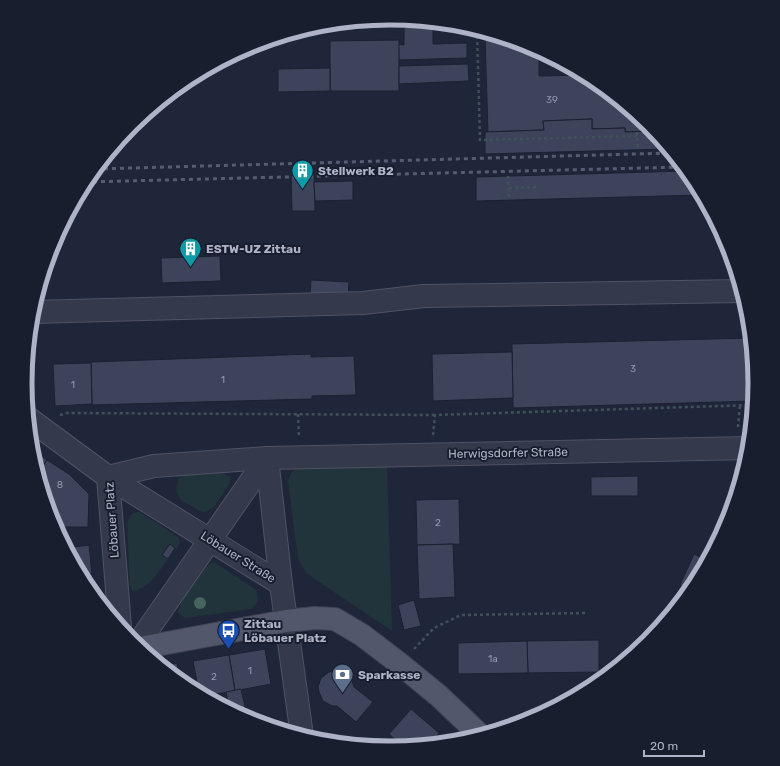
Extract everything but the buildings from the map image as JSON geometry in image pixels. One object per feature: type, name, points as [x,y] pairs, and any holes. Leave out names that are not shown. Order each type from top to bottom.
[{"type":"main road","points":[[148,646],[286,621],[315,618],[335,619],[362,635],[400,664],[439,696],[475,731]]},
{"type":"street","points":[[39,312],[363,303],[424,296],[736,291]]},
{"type":"street","name":"Löbauer Straße","points":[[34,422],[108,477],[281,584],[301,730]]},
{"type":"street","name":"Herwigsdorfer Straße","points":[[266,458],[742,448]]},
{"type":"street","points":[[141,640],[266,458]]},
{"type":"street","points":[[266,458],[281,584]]},
{"type":"street","name":"Löbauer Platz","points":[[119,617],[108,477],[154,466],[266,458]]},
{"type":"path","points":[[477,36],[480,140],[638,136]]},
{"type":"path","points":[[637,132],[638,150]]},
{"type":"path","points":[[508,176],[509,200]]},
{"type":"path","points":[[509,188],[538,187]]},
{"type":"path","points":[[34,419],[67,413],[435,415],[747,405]]},
{"type":"path","points":[[430,455],[435,415]]},
{"type":"path","points":[[400,664],[434,628],[461,615],[587,613]]},
{"type":"shaded area","points":[[299,467],[387,467],[392,631],[306,573],[298,559],[288,480],[292,472]]},
{"type":"shaded area","points":[[223,473],[230,477],[230,483],[214,507],[205,512],[200,511],[181,500],[176,490],[179,478],[185,475]]},
{"type":"shaded area","points":[[139,512],[178,537],[180,542],[177,549],[169,545],[162,555],[168,559],[153,579],[144,587],[133,591],[130,587],[127,522],[133,513]]},
{"type":"shaded area","points":[[214,562],[256,590],[258,598],[255,605],[251,609],[185,618],[178,613],[182,601],[198,577]]},
{"type":"railway","points":[[103,169],[664,153]]},
{"type":"railway","points":[[94,182],[676,167]]},
{"type":"place","name":"Stellwerk B2","points":[[303,190]]},
{"type":"place","name":"ESTW-UZ Zittau","points":[[191,268]]},
{"type":"place","name":"Zittau Löbauer Platz","points":[[228,650]]},
{"type":"place","name":"Sparkasse","points":[[342,694]]}]
